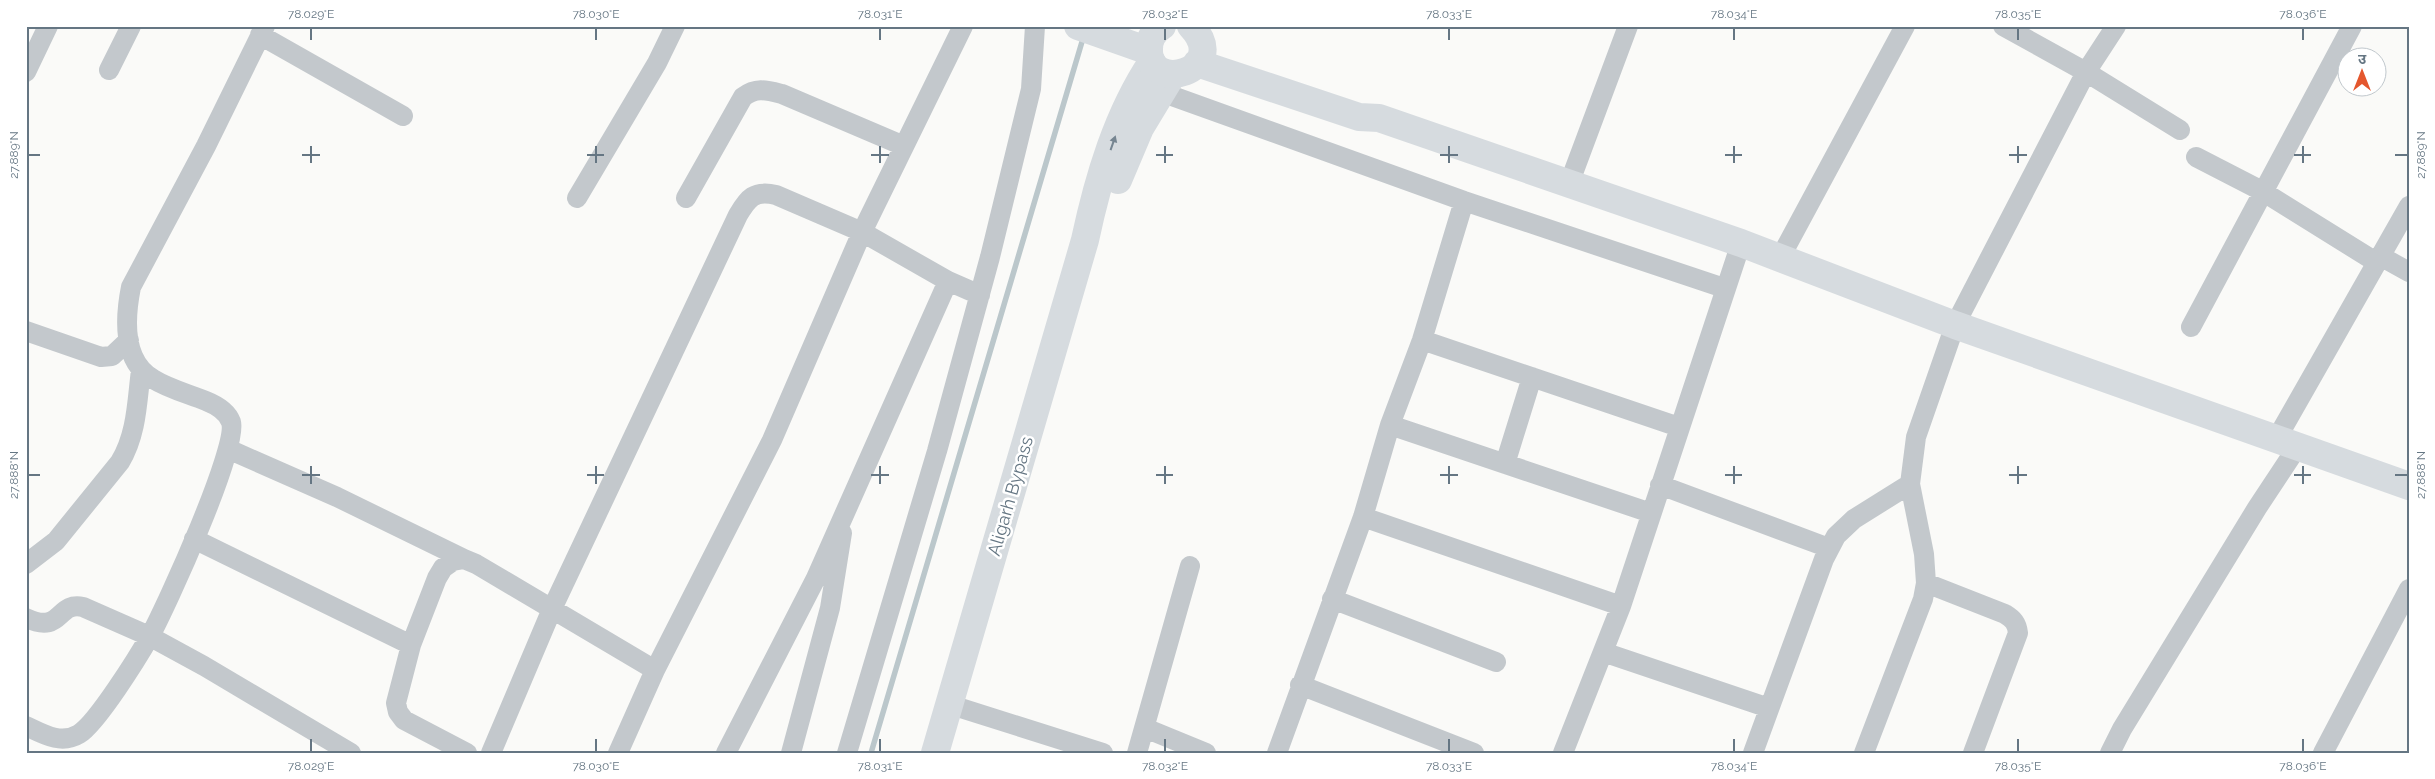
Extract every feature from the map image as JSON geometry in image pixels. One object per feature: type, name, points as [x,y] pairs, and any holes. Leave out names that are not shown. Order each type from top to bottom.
[{"type":"main road","points":[[1078,26],[1152,51],[1184,74],[1194,68],[1198,39],[1359,118],[1379,118],[1741,243],[1955,325],[2409,486]]},
{"type":"main road","name":"Aligarh Bypass","points":[[935,753],[1086,240],[1093,204],[1122,116],[1152,51]]},
{"type":"street","points":[[26,72],[48,26]]},
{"type":"street","points":[[109,70],[131,26]]},
{"type":"street","points":[[577,198],[657,63],[675,26]]},
{"type":"street","points":[[618,753],[655,670],[772,440],[862,232],[962,26]]},
{"type":"street","points":[[847,753],[934,461],[980,295],[1031,89],[1035,26]]},
{"type":"street","points":[[1569,184],[1628,26]]},
{"type":"street","points":[[1780,258],[1904,26]]},
{"type":"street","points":[[2003,26],[2086,72],[2180,130]]},
{"type":"street","points":[[1870,751],[1923,599],[1926,583],[1924,554],[1910,484],[1916,437],[1955,325],[2086,72],[2116,26]]},
{"type":"street","points":[[2191,326],[2352,26]]},
{"type":"street","points":[[26,564],[56,541],[129,448],[133,432],[141,370],[129,340],[126,325],[131,286],[206,146],[263,31],[403,116]]},
{"type":"street","points":[[1152,51],[1464,201],[1724,288]]},
{"type":"street","points":[[686,198],[743,97],[751,91],[763,89],[782,94],[904,146]]},
{"type":"street","points":[[2196,157],[2262,191],[2379,259],[2409,272]]},
{"type":"street","points":[[491,753],[552,609],[744,204],[753,196],[764,192],[776,195],[862,232],[948,281],[980,295]]},
{"type":"street","points":[[1277,753],[1363,517],[1390,425],[1422,340],[1464,201]]},
{"type":"street","points":[[2110,753],[2287,442],[2379,259],[2409,206]]},
{"type":"street","points":[[1563,753],[1621,606],[1724,288],[1741,243]]},
{"type":"street","points":[[726,753],[816,578],[948,281]]},
{"type":"street","points":[[26,331],[101,357],[112,356],[129,340]]},
{"type":"street","points":[[1422,340],[1679,427]]},
{"type":"street","points":[[26,726],[50,738],[65,739],[79,734],[94,721],[150,636],[194,540],[228,448],[231,423],[226,413],[213,403],[154,380],[141,370]]},
{"type":"street","points":[[1505,464],[1532,377]]},
{"type":"street","points":[[1390,425],[1651,513]]},
{"type":"street","points":[[228,448],[337,497],[495,574],[655,670]]},
{"type":"street","points":[[1753,753],[1836,536],[1854,519],[1910,484]]},
{"type":"street","points":[[1660,485],[1830,548]]},
{"type":"street","points":[[791,753],[832,600],[839,563],[844,516]]},
{"type":"street","points":[[1363,517],[1621,606]]},
{"type":"street","points":[[194,540],[412,645]]},
{"type":"street","points":[[464,559],[453,561],[443,568],[437,578],[412,645],[397,694],[398,712],[404,720],[467,753]]},
{"type":"street","points":[[1137,753],[1190,566]]},
{"type":"street","points":[[1926,583],[2005,614],[2018,627],[2018,633],[1973,753]]},
{"type":"street","points":[[2323,753],[2409,589]]},
{"type":"street","points":[[1332,599],[1496,662]]},
{"type":"street","points":[[26,618],[37,623],[46,624],[54,622],[68,608],[75,605],[150,636],[351,753]]},
{"type":"street","points":[[1603,652],[1769,708]]},
{"type":"street","points":[[1300,686],[1474,753]]},
{"type":"street","points":[[948,704],[1103,753]]},
{"type":"street","points":[[1145,728],[1206,753]]},
{"type":"waterway","points":[[871,753],[1084,35]]}]
